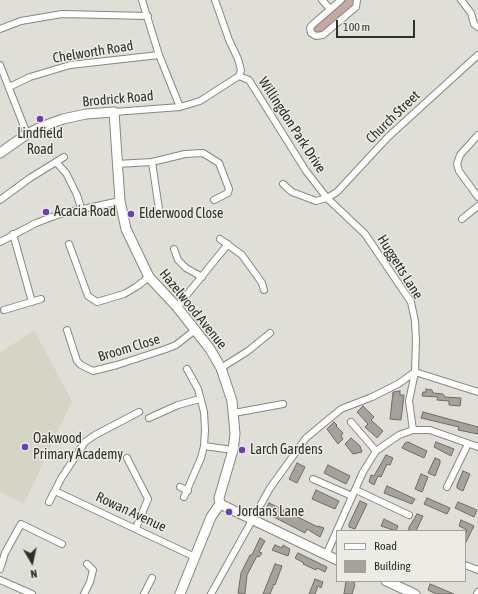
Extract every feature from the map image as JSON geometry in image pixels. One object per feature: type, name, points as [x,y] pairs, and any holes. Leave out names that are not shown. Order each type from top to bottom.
[{"type":"street","points":[[142,0],[159,55],[180,107]]},
{"type":"street","name":"Willingdon Park Drive","points":[[215,0],[229,40],[238,59],[241,70],[239,76],[249,80],[306,171],[327,198]]},
{"type":"street","points":[[322,0],[330,9]]},
{"type":"street","points":[[341,0],[312,25],[310,28],[311,33],[316,36],[323,35],[356,7],[357,0]]},
{"type":"street","points":[[461,0],[471,13],[474,24],[478,27]]},
{"type":"street","points":[[0,29],[21,21],[62,14],[148,16]]},
{"type":"street","name":"Chelworth Road","points":[[9,87],[30,77],[70,65],[159,55]]},
{"type":"street","name":"Church Street","points":[[327,198],[337,192],[388,137],[478,56]]},
{"type":"street","points":[[0,65],[27,134]]},
{"type":"street","name":"Brodrick Road","points":[[0,153],[27,134],[63,119],[86,114],[180,107],[200,101],[239,76]]},
{"type":"street","name":"Hazelwood Avenue","points":[[114,112],[120,201],[126,230],[149,277],[178,307],[221,368],[229,389],[234,414],[234,450],[220,498],[220,504],[211,517],[180,594]]},
{"type":"street","points":[[478,135],[460,155],[457,164],[459,172],[478,197]]},
{"type":"street","points":[[117,164],[152,162],[185,154],[203,153],[219,163],[224,172],[231,194],[214,200]]},
{"type":"street","points":[[0,200],[64,156]]},
{"type":"street","points":[[56,162],[66,173],[77,195],[81,208]]},
{"type":"street","points":[[152,162],[161,201],[159,209]]},
{"type":"street","points":[[283,184],[292,192],[316,202],[327,198]]},
{"type":"street","name":"Huggetts Lane","points":[[327,198],[365,234],[411,302],[415,321],[415,372],[409,401],[412,430]]},
{"type":"street","points":[[0,242],[13,234],[60,214],[81,208],[120,201]]},
{"type":"street","points":[[462,219],[478,206]]},
{"type":"street","points":[[13,234],[32,302]]},
{"type":"street","points":[[220,239],[242,254],[262,283],[264,290]]},
{"type":"street","points":[[69,244],[88,296],[97,302],[124,294],[149,277]]},
{"type":"street","points":[[178,307],[228,244]]},
{"type":"street","points":[[174,249],[178,260],[186,268],[202,277]]},
{"type":"street","points":[[254,285],[262,283]]},
{"type":"street","points":[[4,310],[42,299]]},
{"type":"street","name":"Broom Close","points":[[67,330],[77,360],[81,365],[93,371],[117,365],[176,345],[195,330]]},
{"type":"street","points":[[221,368],[248,351],[270,333]]},
{"type":"street","points":[[184,497],[204,446],[204,418],[198,389],[187,369]]},
{"type":"street","points":[[211,594],[253,518],[286,465],[306,438],[341,409],[391,387],[415,372],[478,392]]},
{"type":"street","points":[[149,418],[183,404],[200,399]]},
{"type":"street","points":[[234,414],[282,404]]},
{"type":"street","points":[[49,502],[62,477],[85,442],[95,435],[139,412]]},
{"type":"street","points":[[350,422],[376,451]]},
{"type":"street","points":[[337,530],[356,490],[362,472],[376,451],[398,435],[412,430],[430,430],[447,434],[468,444],[478,446]]},
{"type":"street","points":[[447,487],[468,444]]},
{"type":"street","points":[[204,446],[234,450]]},
{"type":"street","points":[[127,458],[148,499],[136,528]]},
{"type":"street","points":[[313,479],[352,496]]},
{"type":"street","points":[[180,487],[188,490]]},
{"type":"street","points":[[356,490],[409,515]]},
{"type":"street","name":"Rowan Avenue","points":[[55,491],[195,557]]},
{"type":"street","points":[[220,504],[253,518],[336,560]]},
{"type":"street","points":[[0,569],[5,553],[21,524],[62,544]]},
{"type":"street","points":[[326,555],[336,532]]},
{"type":"street","points":[[84,594],[90,582],[93,570],[87,564]]},
{"type":"street","points":[[466,564],[478,570]]},
{"type":"street","points":[[144,594],[152,578]]},
{"type":"street","points":[[0,580],[32,594]]},
{"type":"street","points":[[388,582],[415,594]]},
{"type":"shaded area","points":[[341,0],[357,0],[358,2],[323,35],[311,33],[312,25]]},
{"type":"shaded area","name":"Oakwood Primary Academy","points":[[34,330],[72,401],[24,504],[0,492],[0,353]]},
{"type":"building","points":[[426,389],[432,390],[433,393],[443,394],[445,397],[461,398],[460,406],[449,405],[449,401],[437,400],[438,397],[422,396],[423,392],[426,392]]},
{"type":"building","points":[[400,391],[400,395],[404,395],[401,420],[390,419],[393,392]]},
{"type":"building","points":[[363,406],[374,417],[371,420],[383,431],[377,438],[365,427],[368,424],[357,412]]},
{"type":"building","points":[[423,412],[478,427],[478,434],[458,430],[459,427],[421,418]]},
{"type":"building","points":[[334,422],[343,433],[341,436],[343,439],[338,444],[327,429]]},
{"type":"building","points":[[351,438],[360,446],[362,452],[353,454],[345,444]]},
{"type":"building","points":[[408,442],[427,451],[424,458],[402,448],[405,443]]},
{"type":"building","points":[[436,442],[454,449],[451,456],[434,447]]},
{"type":"building","points":[[386,455],[393,458],[390,465],[387,464],[381,477],[378,476],[374,485],[369,482],[371,475],[374,476]]},
{"type":"building","points":[[435,458],[440,460],[440,463],[435,476],[428,473]]},
{"type":"building","points":[[297,463],[305,467],[297,483],[289,479]]},
{"type":"building","points":[[328,465],[350,476],[346,484],[324,473]]},
{"type":"building","points":[[463,471],[470,474],[463,491],[457,488],[457,485]]},
{"type":"building","points":[[421,474],[428,477],[422,492],[415,489]]},
{"type":"building","points":[[387,486],[415,499],[412,504],[384,493]]},
{"type":"building","points":[[316,490],[339,501],[335,509],[312,499]]},
{"type":"building","points":[[427,498],[450,508],[447,514],[424,504]]},
{"type":"building","points":[[360,501],[367,504],[355,529],[349,527],[349,524]]},
{"type":"building","points":[[458,502],[477,510],[474,517],[455,508]]},
{"type":"building","points":[[269,503],[318,527],[324,528],[320,537],[307,529],[305,533],[264,512]]},
{"type":"building","points":[[417,514],[423,516],[416,530],[408,529]]},
{"type":"building","points":[[384,519],[398,526],[396,530],[393,530],[381,526]]},
{"type":"building","points":[[461,520],[474,526],[466,542],[467,530],[459,526]]},
{"type":"building","points":[[260,538],[265,541],[259,552],[262,553],[259,557],[257,556],[247,575],[245,594],[238,593],[241,573]]},
{"type":"building","points":[[275,545],[282,548],[283,545],[290,549],[288,556],[272,550]]},
{"type":"building","points":[[298,553],[327,567],[325,572],[303,564],[304,563],[295,558]]},
{"type":"building","points":[[275,564],[282,566],[275,585],[274,584],[270,594],[263,594]]},
{"type":"building","points":[[315,579],[323,582],[321,588],[318,586],[315,594],[309,594]]},
{"type":"building","points":[[346,582],[355,582],[352,594],[344,594]]},
{"type":"building","points":[[430,584],[454,594],[436,594],[428,590]]},
{"type":"place","name":"Lindfield Road","points":[[40,119]]},
{"type":"place","name":"Acacia Road","points":[[46,212]]},
{"type":"place","name":"Elderwood Close","points":[[131,214]]},
{"type":"place","name":"Oakwood Primary Academy","points":[[25,447]]},
{"type":"place","name":"Larch Gardens","points":[[242,450]]},
{"type":"place","name":"Jordans Lane","points":[[229,512]]}]
